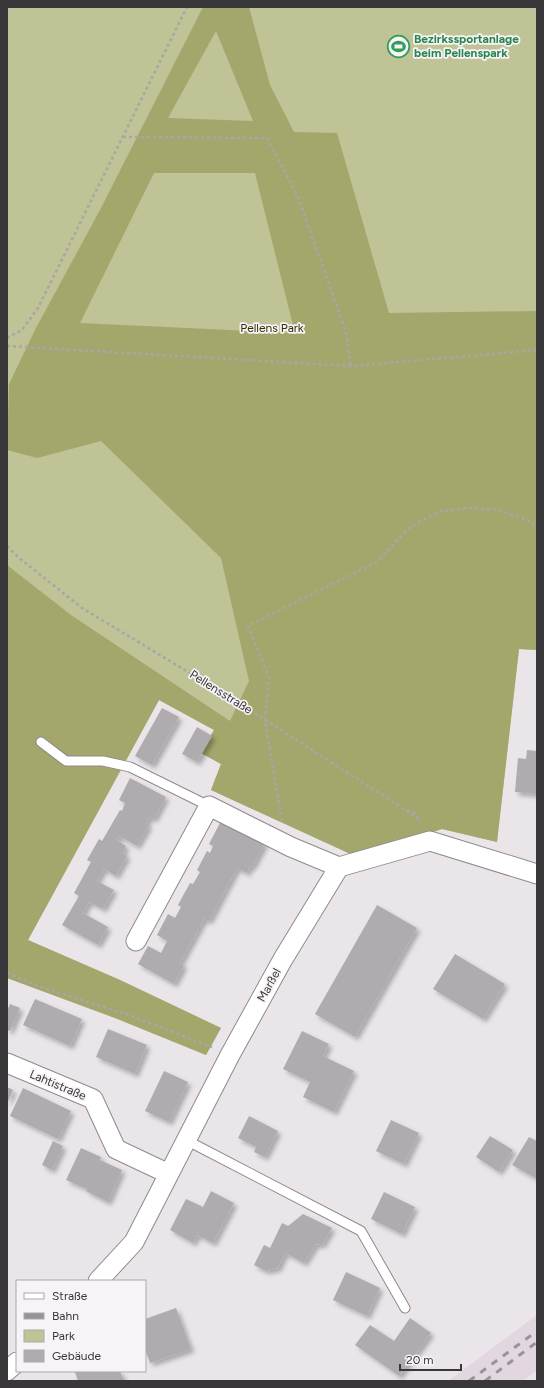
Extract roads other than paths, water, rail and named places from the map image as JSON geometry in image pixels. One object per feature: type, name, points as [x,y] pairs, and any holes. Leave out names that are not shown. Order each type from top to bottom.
[{"type":"street","points":[[136,941],[209,806],[286,844],[339,867],[430,841],[537,874]]},
{"type":"street","name":"Marßel","points":[[99,1280],[134,1242],[230,1055],[283,959],[339,867]]},
{"type":"street","name":"Lahtistraße","points":[[7,1063],[93,1099],[116,1149],[169,1174]]},
{"type":"street","points":[[7,1371],[16,1363]]},
{"type":"lane","points":[[41,742],[66,762],[103,761],[130,767],[209,806]]},
{"type":"lane","points":[[186,1140],[361,1231],[405,1308]]},
{"type":"railway","points":[[469,1381],[537,1331]]},
{"type":"railway","points":[[485,1381],[537,1342]]},
{"type":"place","name":"Bezirkssportanlage beim Pellenspark","points":[[398,46]]},
{"type":"park label","name":"Pellens Park","points":[[272,328]]}]
